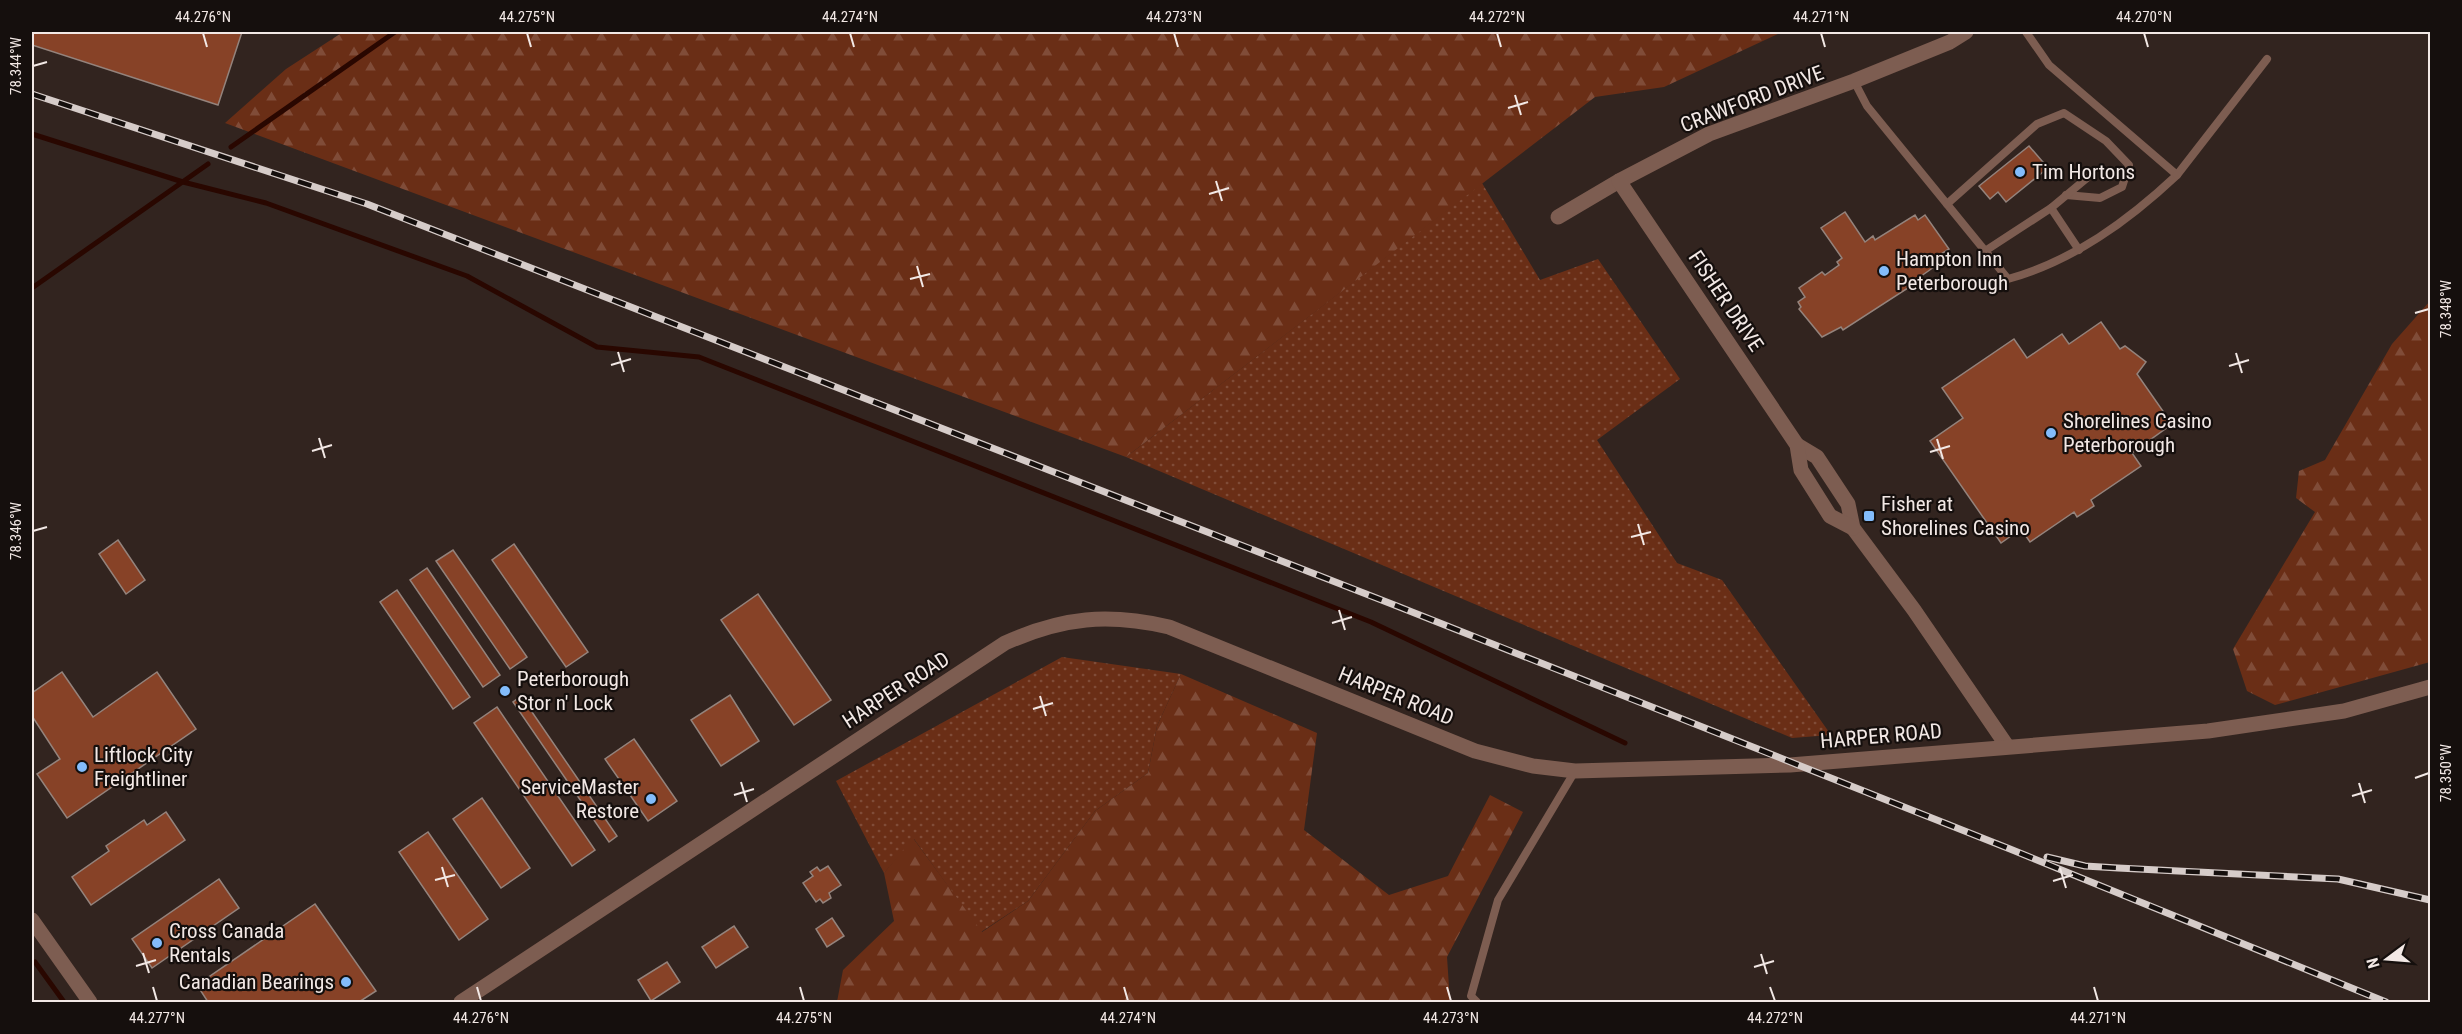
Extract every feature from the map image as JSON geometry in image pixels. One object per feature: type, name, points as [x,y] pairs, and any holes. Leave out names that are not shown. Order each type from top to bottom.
[{"type":"street","name":"CRAWFORD DRIVE","points":[[1558,217],[1619,181],[1709,134],[1854,81],[1950,42],[1966,32]]},
{"type":"street","name":"FISHER DRIVE","points":[[1619,181],[1797,446],[1801,471],[1830,516],[1853,528]]},
{"type":"street","name":"FISHER DRIVE","points":[[1797,446],[1817,457],[1848,504],[1853,528],[1914,610],[2007,746]]},
{"type":"street","name":"HARPER ROAD","points":[[461,1002],[1005,643],[1052,625],[1076,620],[1137,620],[1169,627],[1475,751],[1533,766],[1575,771],[1790,765],[2262,725],[2344,711],[2430,687]]},
{"type":"street","points":[[32,920],[90,1002]]},
{"type":"lane","points":[[2026,32],[2049,65],[2177,175]]},
{"type":"lane","points":[[1854,81],[1867,106],[2008,279],[2034,272],[2079,250],[2140,210],[2177,175],[2266,59]]},
{"type":"lane","points":[[1947,204],[2037,124],[2064,112],[2106,141],[2129,165],[2122,187],[2100,198],[2066,195]]},
{"type":"lane","points":[[1985,251],[2051,208],[2087,178]]},
{"type":"lane","points":[[2051,208],[2079,250]]},
{"type":"lane","points":[[1478,1002],[1471,996],[1498,900],[1575,771]]},
{"type":"green space","points":[[343,32],[1782,32],[1664,87],[1595,97],[1126,457],[225,123],[286,69]]},
{"type":"green space","points":[[1482,183],[1540,280],[1598,259],[1680,379],[1597,440],[1677,563],[1722,580],[1831,735],[1792,738],[1126,457]]},
{"type":"green space","points":[[2430,301],[2430,662],[2275,705],[2247,691],[2233,649],[2315,512],[2296,498],[2299,471],[2325,460],[2392,344]]},
{"type":"green space","points":[[1062,657],[1181,674],[1157,726],[1148,773],[1095,811],[1028,901],[981,932],[914,839],[884,873],[836,781]]},
{"type":"green space","points":[[1181,674],[1317,733],[1304,830],[1389,895],[1448,876],[1490,795],[1523,812],[1447,957],[1450,1002],[837,1002],[843,970],[894,921],[884,873],[913,838],[982,932],[1028,901],[1095,811],[1148,773],[1157,726]]},
{"type":"building","points":[[32,32],[242,32],[218,105],[32,45]]},
{"type":"building","name":"Tim Hortons","points":[[2029,146],[2048,168],[2006,202],[1998,192],[1990,199],[1979,186]]},
{"type":"building","points":[[1845,212],[1865,242],[1873,236],[1875,240],[1915,215],[1918,220],[1925,215],[1949,249],[1941,254],[1943,258],[1932,265],[1934,267],[1907,286],[1908,288],[1843,330],[1841,327],[1822,337],[1799,309],[1801,307],[1798,302],[1805,297],[1799,288],[1822,272],[1825,275],[1839,265],[1837,262],[1842,258],[1821,228]]},
{"type":"building","name":"Shorelines Casino Peterborough","points":[[2101,322],[2120,349],[2125,346],[2146,362],[2137,374],[2172,424],[2132,453],[2141,466],[2091,500],[2094,506],[2077,517],[2074,512],[2030,542],[2021,529],[2001,543],[1930,441],[1963,418],[1942,388],[2014,339],[2027,358],[2062,334],[2069,344]]},
{"type":"building","points":[[118,540],[145,580],[126,594],[99,554]]},
{"type":"building","points":[[514,544],[588,652],[566,667],[492,560]]},
{"type":"building","points":[[453,550],[527,657],[510,669],[436,561]]},
{"type":"building","points":[[427,568],[500,675],[483,687],[410,580]]},
{"type":"building","points":[[397,590],[470,697],[453,709],[380,602]]},
{"type":"building","points":[[758,594],[831,700],[794,725],[721,620]]},
{"type":"building","points":[[62,672],[93,717],[157,672],[196,729],[67,818],[37,774],[60,759],[32,716],[32,693]]},
{"type":"building","points":[[730,695],[759,741],[721,766],[691,720]]},
{"type":"building","points":[[521,696],[617,836],[609,842],[513,702]]},
{"type":"building","points":[[497,707],[595,850],[572,866],[474,723]]},
{"type":"building","points":[[634,739],[677,801],[648,821],[605,759]]},
{"type":"building","points":[[482,798],[530,868],[501,888],[453,819]]},
{"type":"building","points":[[166,812],[185,840],[91,905],[72,877],[109,851],[106,846],[144,820],[147,825]]},
{"type":"building","points":[[428,832],[488,919],[459,940],[399,852]]},
{"type":"building","points":[[828,866],[841,885],[829,893],[831,898],[823,903],[820,899],[816,902],[803,883],[813,876],[810,872],[817,867],[820,871]]},
{"type":"building","points":[[219,879],[239,908],[152,968],[132,939]]},
{"type":"building","points":[[315,904],[376,991],[359,1002],[208,1002],[197,985]]},
{"type":"building","points":[[832,918],[844,936],[827,947],[816,929]]},
{"type":"building","points":[[734,926],[748,947],[716,968],[702,947]]},
{"type":"building","points":[[667,962],[680,982],[651,1001],[638,980]]},
{"type":"waterway","points":[[231,147],[395,32]]},
{"type":"waterway","points":[[32,134],[183,182],[266,203],[467,276],[597,347],[699,357],[1371,622],[1625,743]]},
{"type":"waterway","points":[[32,288],[208,164]]},
{"type":"waterway","points":[[35,962],[64,1002]]},
{"type":"railway","points":[[32,94],[367,204],[1402,608],[2010,849],[2386,1002]]},
{"type":"railway","points":[[2047,857],[2085,866],[2338,879],[2430,900]]},
{"type":"place","name":"Tim Hortons","points":[[2020,172]]},
{"type":"place","name":"Hampton Inn Peterborough","points":[[1884,271]]},
{"type":"place","name":"Shorelines Casino Peterborough","points":[[2051,433]]},
{"type":"place","name":"Fisher at Shorelines Casino","points":[[1869,516]]},
{"type":"place","name":"Peterborough Stor n' Lock","points":[[505,691]]},
{"type":"place","name":"Liftlock City Freightliner","points":[[82,767]]},
{"type":"place","name":"ServiceMaster Restore","points":[[651,799]]},
{"type":"place","name":"Cross Canada Rentals","points":[[157,943]]},
{"type":"place","name":"Canadian Bearings","points":[[346,982]]}]
